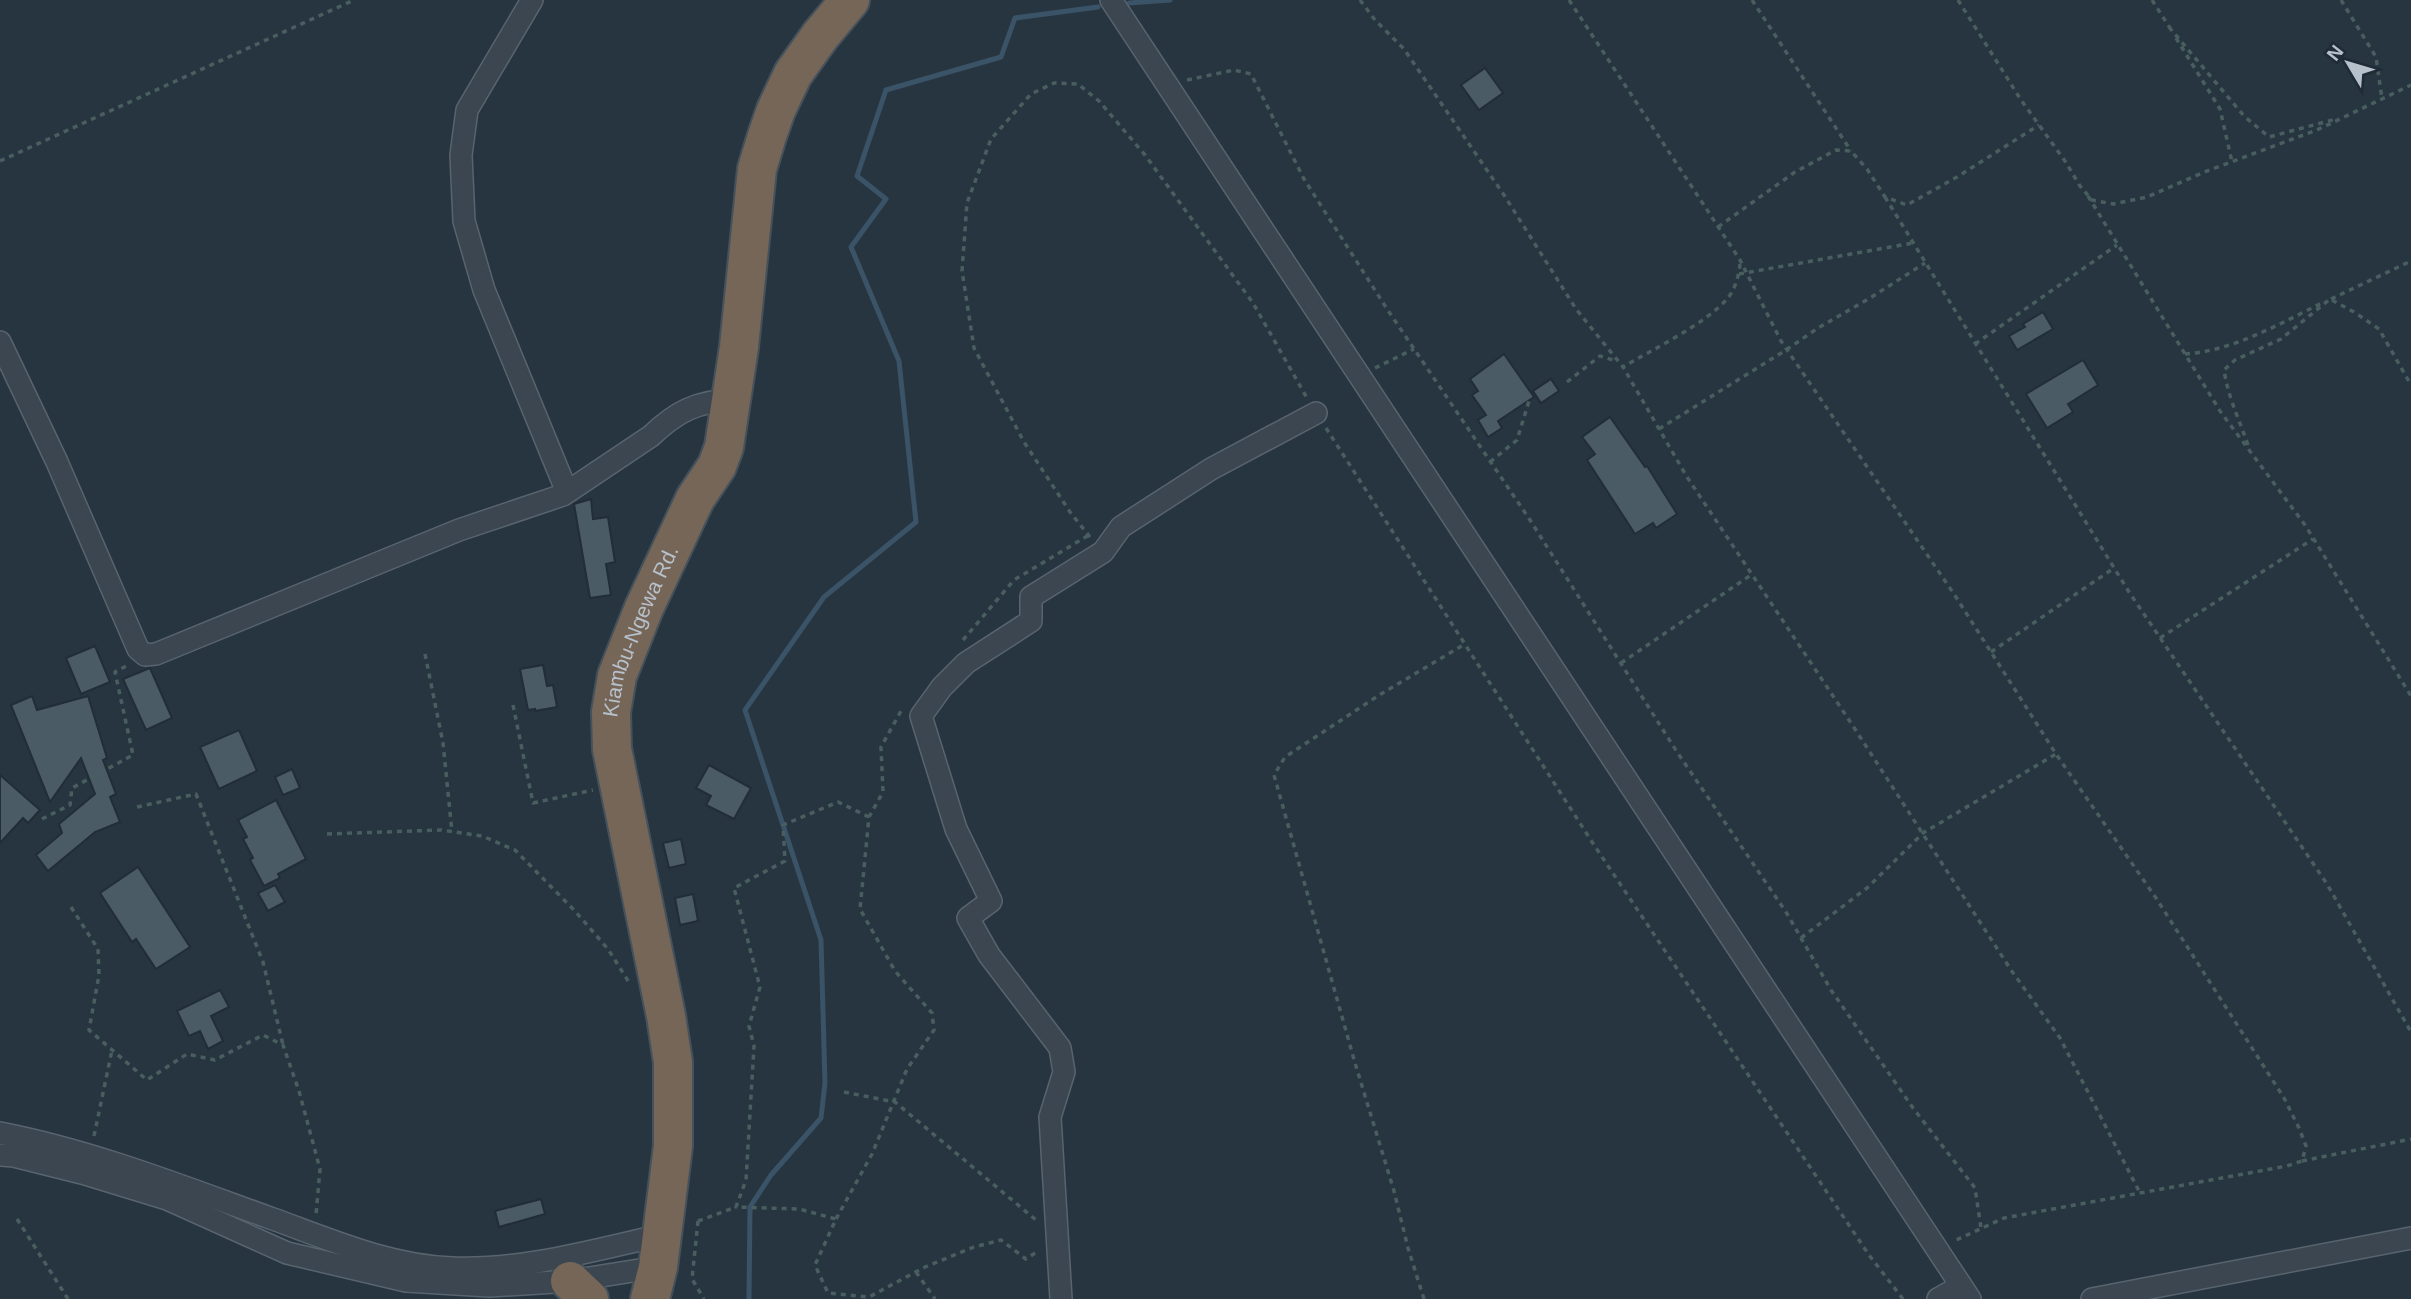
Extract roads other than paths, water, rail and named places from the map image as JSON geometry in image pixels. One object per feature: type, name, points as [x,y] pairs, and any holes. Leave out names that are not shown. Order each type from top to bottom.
[{"type":"highway","name":"Kiambu-Ngewa Rd.","points":[[657,1267],[673,1146],[673,1062],[612,749],[611,712],[617,676],[644,608],[695,499],[717,466],[724,447],[733,400],[757,169],[776,110],[793,74],[850,0]]},
{"type":"street","points":[[532,0],[467,110],[461,155],[464,221],[484,290],[568,492]]},
{"type":"street","points":[[1111,0],[1965,1292],[1938,1299]]},
{"type":"street","points":[[0,342],[57,463],[138,649],[145,654],[156,654],[458,530],[568,492],[696,405],[733,400]]},
{"type":"street","points":[[1061,1299],[1050,1116],[1064,1072],[1060,1048],[989,955],[968,918],[990,901],[956,829],[921,716],[942,687],[965,663],[1031,621],[1031,597],[1103,552],[1121,527],[1211,469],[1317,413]]},
{"type":"street","points":[[0,1133],[90,1156],[353,1249],[416,1265],[453,1268],[536,1262],[657,1267]]},
{"type":"street","points":[[0,1155],[82,1173],[167,1199],[287,1252],[406,1281],[579,1290],[657,1267]]},
{"type":"street","points":[[2092,1299],[2411,1238]]},
{"type":"waterway","points":[[1129,3],[1170,0]]},
{"type":"waterway","points":[[749,1299],[750,1207],[771,1175],[821,1118],[825,1083],[821,940],[745,710],[824,597],[916,522],[899,361],[851,247],[886,199],[857,176],[886,90],[1001,57],[1015,18],[1098,7]]}]
